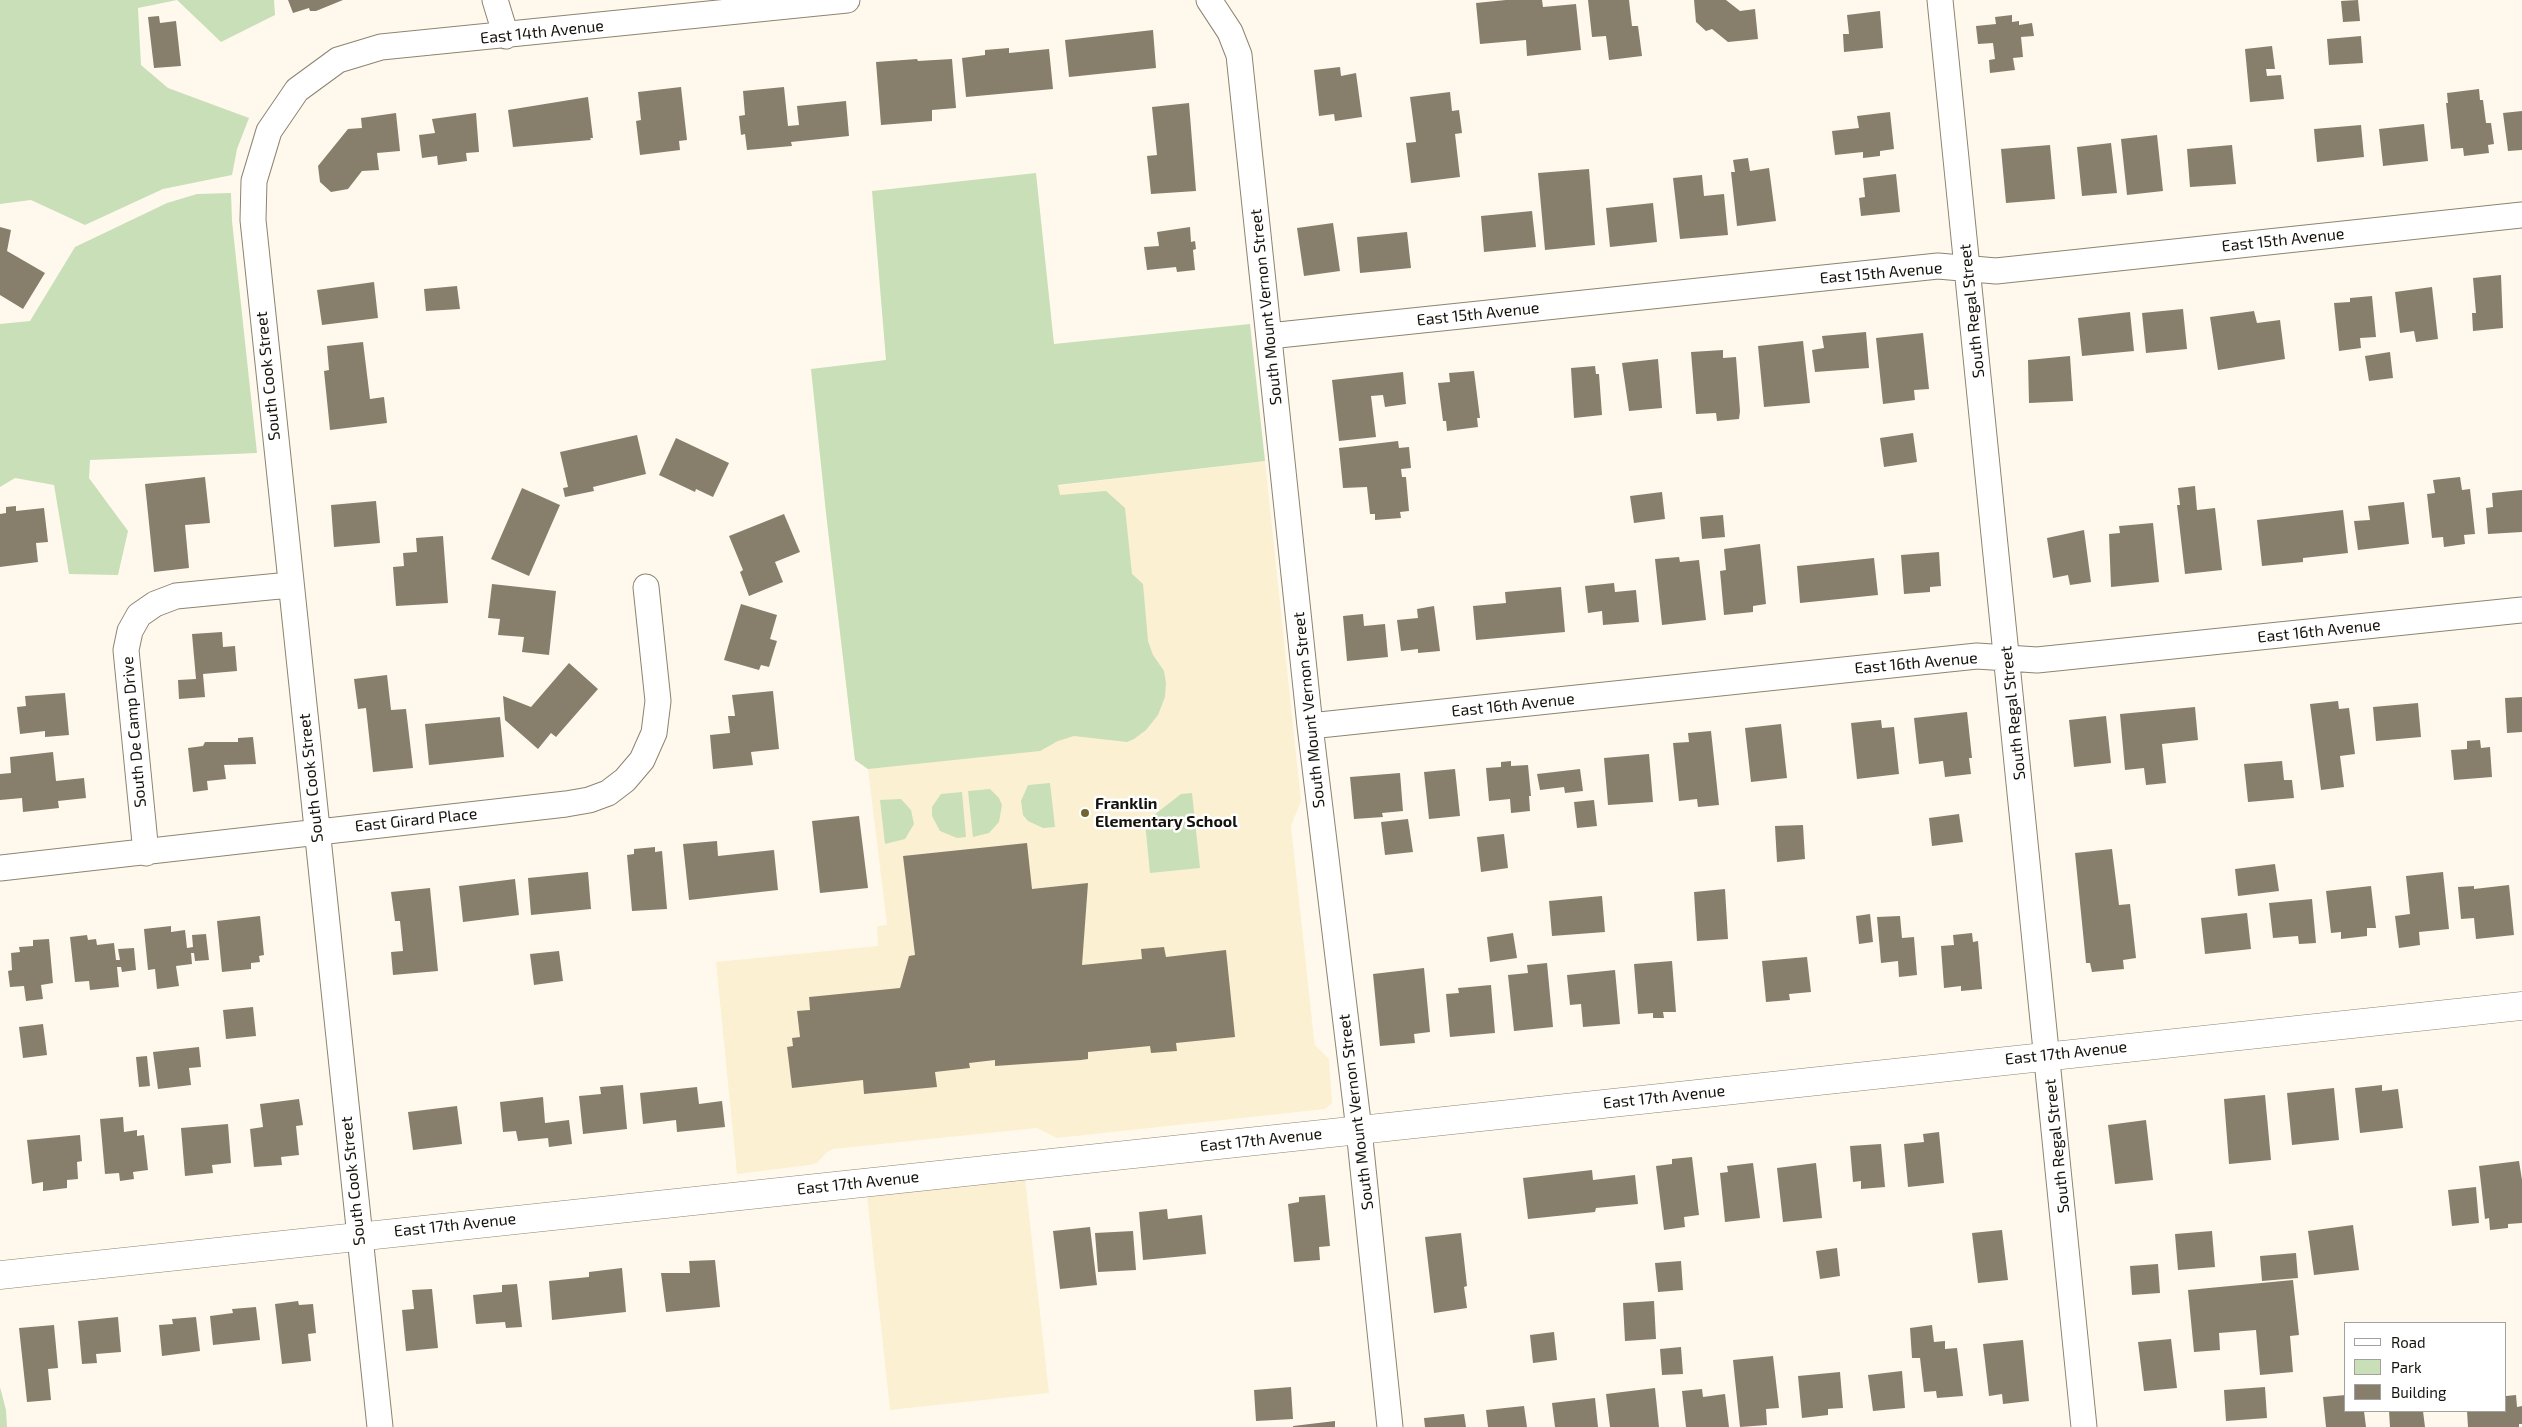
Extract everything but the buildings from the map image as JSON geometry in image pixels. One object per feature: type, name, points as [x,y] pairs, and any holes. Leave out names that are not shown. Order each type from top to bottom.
[{"type":"street","points":[[495,0],[506,36]]},
{"type":"street","name":"East 14th Avenue","points":[[269,132],[297,90],[338,60],[381,47],[506,36],[847,0]]},
{"type":"street","name":"South Mount Vernon Street","points":[[1209,0],[1230,32],[1239,55],[1310,726],[1358,1130],[1390,1427]]},
{"type":"street","name":"South Regal Street","points":[[1940,0],[2048,1055],[2084,1427]]},
{"type":"street","name":"South Cook Street","points":[[269,132],[254,181],[253,220],[380,1427]]},
{"type":"street","name":"East 15th Avenue","points":[[1269,336],[1938,266],[1996,271],[2522,215]]},
{"type":"street","name":"South De Camp Drive","points":[[146,853],[126,650],[130,631],[140,615],[155,604],[176,596],[290,585]]},
{"type":"street","name":"East Girard Place","points":[[0,868],[566,804],[589,800],[608,793],[625,780],[642,760],[654,733],[658,701],[646,587]]},
{"type":"street","name":"East 16th Avenue","points":[[1310,726],[1977,656],[2037,660],[2522,610]]},
{"type":"street","name":"East 17th Avenue","points":[[0,1275],[2048,1055],[2522,1006]]},
{"type":"shaded area","name":"Franklin Elementary School","points":[[1265,461],[1301,801],[1291,826],[1314,1039],[1315,1045],[1329,1059],[1332,1103],[1325,1109],[1057,1138],[1037,1128],[833,1149],[827,1152],[817,1163],[810,1165],[737,1174],[716,962],[878,946],[877,926],[887,925],[868,769],[855,760],[826,513]]},
{"type":"shaded area","points":[[1025,1179],[1049,1393],[890,1410],[867,1196]]},
{"type":"green space","points":[[0,0],[177,0],[138,8],[141,65],[168,88],[249,118],[237,149],[232,175],[163,189],[85,225],[31,200],[0,204]]},
{"type":"green space","points":[[177,0],[274,0],[275,15],[221,42]]},
{"type":"green space","points":[[1036,173],[1054,344],[1250,324],[1265,461],[1058,485],[1060,495],[1106,491],[1125,508],[1132,574],[1143,584],[1148,641],[1153,655],[1164,671],[1166,683],[1165,697],[1158,715],[1146,730],[1127,742],[1074,736],[1058,741],[1040,751],[868,769],[855,760],[811,369],[886,360],[872,191]]},
{"type":"green space","points":[[231,193],[232,221],[257,453],[90,460],[89,478],[128,531],[118,575],[69,574],[54,485],[15,478],[0,487],[0,324],[30,321],[75,247],[167,203],[197,194]]},
{"type":"green space","points":[[1050,783],[1055,827],[1043,828],[1028,821],[1023,815],[1021,801],[1028,785]]},
{"type":"green space","points":[[990,789],[999,798],[1002,805],[999,822],[989,833],[973,837],[968,791]]},
{"type":"green space","points":[[962,792],[966,837],[957,838],[940,831],[932,816],[932,807],[941,794]]},
{"type":"green space","points":[[1192,793],[1200,868],[1150,873],[1145,822],[1181,794]]},
{"type":"green space","points":[[901,799],[911,810],[914,824],[905,839],[885,844],[880,800]]},
{"type":"green space","points":[[0,1387],[6,1410],[7,1427],[0,1427]]},
{"type":"place","name":"Franklin Elementary School","points":[[1085,813]]}]
